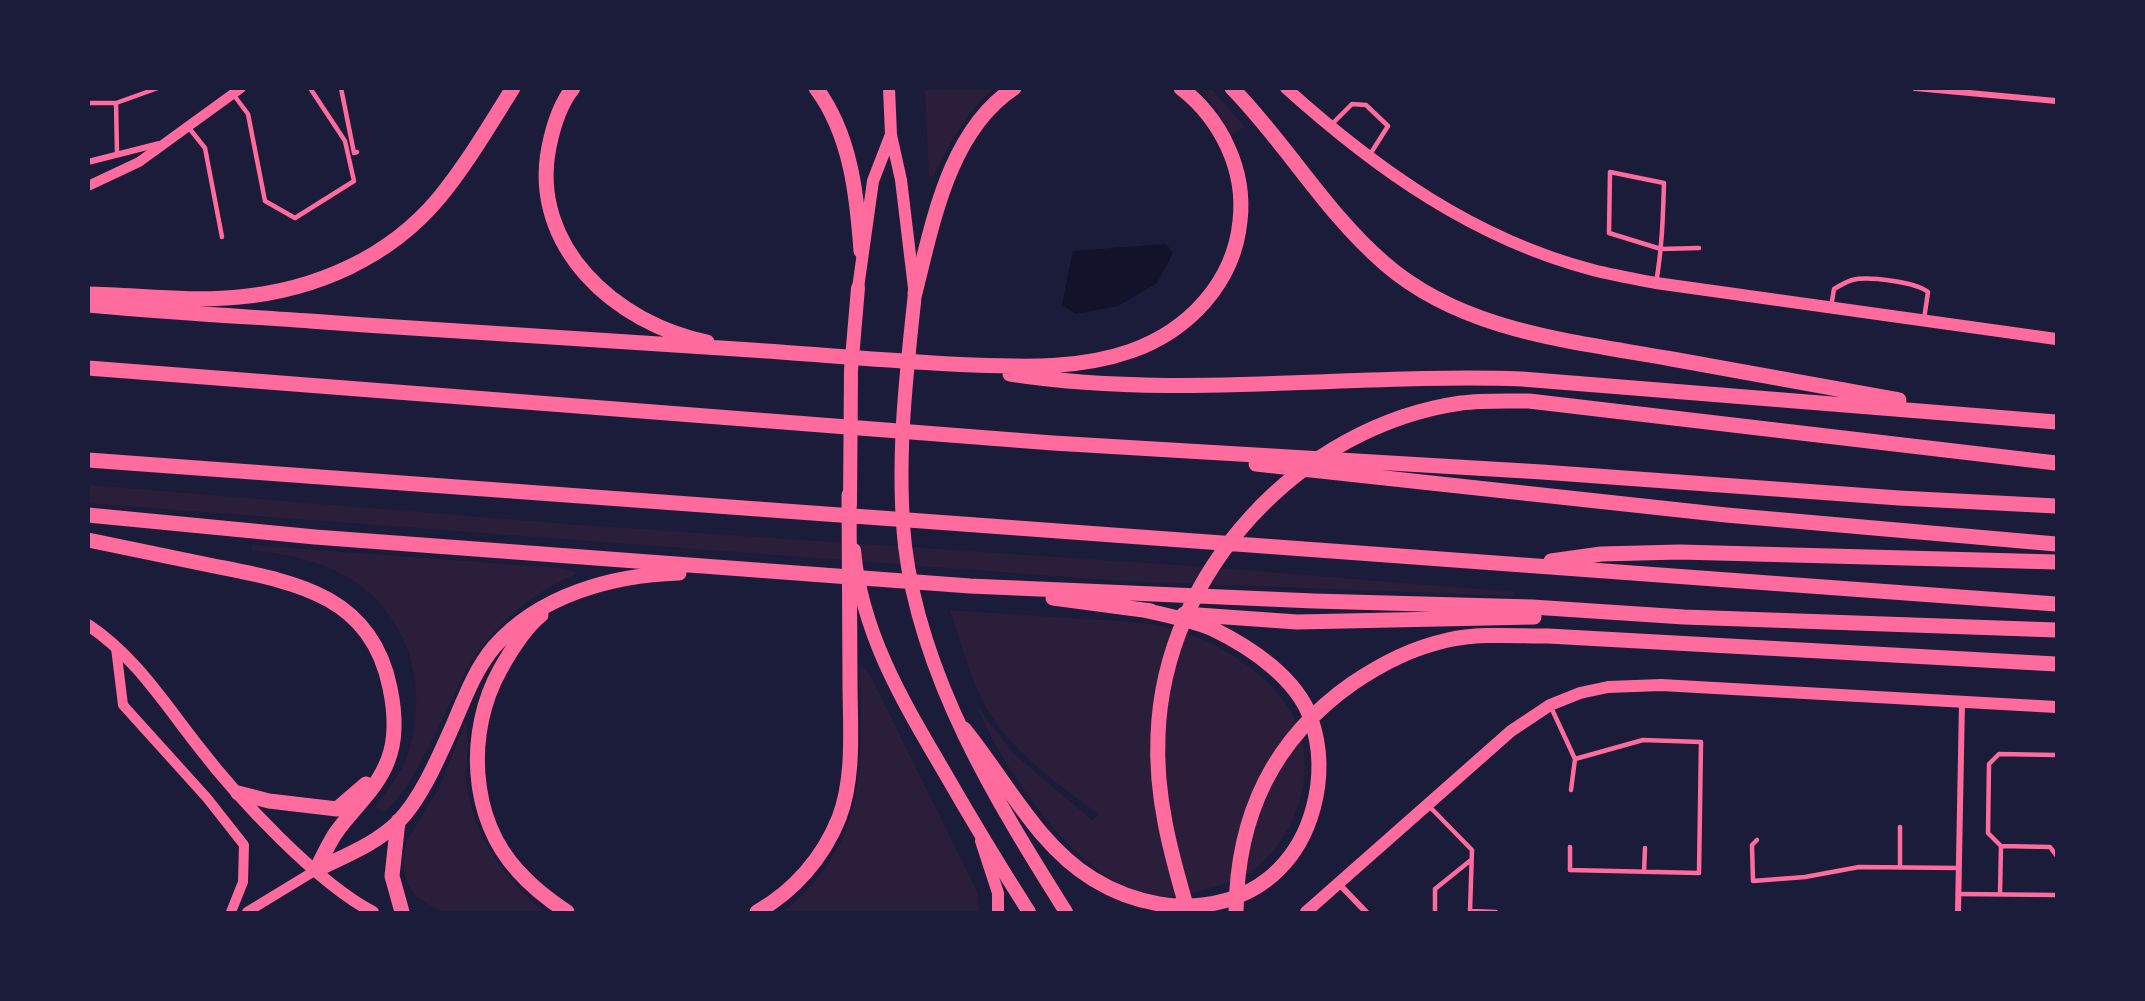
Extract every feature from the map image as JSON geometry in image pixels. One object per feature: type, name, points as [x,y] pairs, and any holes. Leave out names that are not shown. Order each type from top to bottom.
[{"type":"highway","points":[[573,88],[566,97],[552,134],[546,160],[546,192],[552,219],[563,246],[581,270],[607,296],[642,318],[698,340],[751,350]]},
{"type":"highway","points":[[816,88],[837,123],[849,160],[856,193],[861,251]]},
{"type":"highway","points":[[915,293],[934,215],[952,169],[969,137],[985,115],[1014,88]]},
{"type":"highway","points":[[88,305],[568,340],[944,364],[1044,366],[1100,360],[1131,351],[1160,338],[1204,304],[1224,277],[1235,250],[1242,190],[1233,159],[1220,132],[1195,100],[1180,88]]},
{"type":"highway","points":[[1232,88],[1338,216],[1376,255],[1411,284],[1466,314],[1564,339],[1979,415]]},
{"type":"highway","points":[[88,294],[238,297],[289,290],[327,278],[364,261],[405,231],[437,200],[464,165],[513,89]]},
{"type":"highway","points":[[944,364],[1052,381],[1117,385],[1303,383],[1445,377],[1522,379],[2056,422]]},
{"type":"highway","points":[[88,368],[1053,443],[1553,473],[1899,498],[2056,506]]},
{"type":"highway","points":[[1188,912],[1167,841],[1157,764],[1160,703],[1174,644],[1187,611],[1202,583],[1237,532],[1276,490],[1322,457],[1396,420],[1461,403],[1529,401],[2056,463]]},
{"type":"highway","points":[[1053,443],[1726,515],[2056,544]]},
{"type":"highway","points":[[88,460],[2056,604]]},
{"type":"highway","points":[[757,912],[797,883],[821,854],[839,817],[846,791],[850,748],[849,495]]},
{"type":"highway","points":[[88,515],[315,537],[970,586],[1314,601],[1532,607],[1684,617],[2056,630]]},
{"type":"highway","points":[[88,540],[283,580],[319,593],[340,606],[359,622],[375,645],[387,674],[394,728],[387,762],[369,794],[336,833],[316,870]]},
{"type":"highway","points":[[1522,565],[1601,554],[1680,552],[2056,562]]},
{"type":"highway","points":[[316,870],[366,845],[398,821],[423,785],[473,679],[493,648],[514,627],[569,594],[606,582],[663,573],[760,571]]},
{"type":"highway","points":[[970,586],[1143,610],[1297,622],[1471,617],[1684,617]]},
{"type":"highway","points":[[567,912],[543,896],[516,870],[494,836],[481,798],[478,768],[480,727],[490,688],[507,658],[537,619],[569,594]]},
{"type":"highway","points":[[964,729],[989,760],[1020,806],[1060,853],[1091,878],[1110,889],[1161,906],[1200,907],[1228,901],[1252,890],[1275,874],[1294,852],[1308,826],[1320,772],[1311,719],[1289,685],[1268,664],[1244,647],[1212,629],[1143,610]]},
{"type":"highway","points":[[1236,912],[1237,879],[1244,838],[1261,790],[1282,751],[1304,723],[1325,704],[1382,664],[1407,652],[1449,640],[1500,636],[2056,664]]},
{"type":"highway","points":[[238,793],[269,801],[337,809],[355,796],[387,762]]},
{"type":"highway","points":[[398,821],[392,876],[402,912]]},
{"type":"main road","points":[[889,88],[891,135],[901,180],[915,293],[906,378],[902,497],[910,574],[933,661],[964,729],[1022,840],[1066,912]]},
{"type":"main road","points":[[1286,88],[1329,127],[1403,184],[1460,217],[1512,241],[1593,270],[1656,283],[2056,339]]},
{"type":"main road","points":[[891,135],[873,181],[861,251],[851,370],[849,495],[862,595],[885,667],[979,834],[1029,912]]},
{"type":"main road","points":[[88,625],[135,665],[238,793],[316,870],[373,912]]},
{"type":"main road","points":[[1306,912],[1340,885],[1427,804],[1511,731],[1550,705],[1580,693],[1608,687],[1661,685],[2056,707]]},
{"type":"main road","points":[[979,834],[998,893],[998,912]]},
{"type":"street","points":[[1915,88],[2056,101]]},
{"type":"street","points":[[88,186],[139,162],[189,128],[237,91]]},
{"type":"street","points":[[88,162],[171,141]]},
{"type":"street","points":[[116,648],[123,705],[207,798],[244,845],[243,882],[231,912]]},
{"type":"street","points":[[1958,912],[1962,702]]},
{"type":"street","points":[[247,912],[316,870]]},
{"type":"street","points":[[1340,885],[1366,912]]},
{"type":"lane","points":[[137,88],[137,97]]},
{"type":"lane","points":[[88,103],[116,103],[158,88]]},
{"type":"lane","points":[[237,91],[248,114],[265,201],[295,218],[354,181],[345,141],[310,88]]},
{"type":"lane","points":[[341,88],[354,153],[357,152]]},
{"type":"lane","points":[[116,103],[117,153]]},
{"type":"lane","points":[[1329,127],[1352,104],[1366,105],[1388,126],[1386,134],[1368,158]]},
{"type":"lane","points":[[189,128],[205,148],[222,237]]},
{"type":"lane","points":[[1656,283],[1661,249],[1664,183],[1610,172],[1609,233],[1661,249],[1699,248]]},
{"type":"lane","points":[[1832,307],[1834,289],[1852,280],[1877,280],[1921,286],[1928,292],[1924,321]]},
{"type":"lane","points":[[1550,705],[1575,759],[1571,790]]},
{"type":"lane","points":[[1570,847],[1570,870],[1699,873],[1701,742],[1643,740],[1575,759]]},
{"type":"lane","points":[[2056,755],[1999,754],[1989,764],[1988,833],[2001,846],[2050,847],[2056,855]]},
{"type":"lane","points":[[1427,804],[1472,850],[1470,912],[1496,912]]},
{"type":"lane","points":[[1900,827],[1900,867]]},
{"type":"lane","points":[[1757,840],[1752,844],[1753,881],[1805,878],[1859,867],[1959,868]]},
{"type":"lane","points":[[2000,894],[2001,846]]},
{"type":"lane","points":[[1644,872],[1645,848]]},
{"type":"lane","points":[[1435,912],[1435,890],[1472,860]]},
{"type":"lane","points":[[1958,894],[2056,895]]},
{"type":"shaded area","points":[[925,89],[993,89],[967,118],[934,175],[929,178]]},
{"type":"shaded area","points":[[1198,89],[1212,89],[1245,127],[1232,134],[1206,94]]},
{"type":"shaded area","points":[[1166,244],[1173,253],[1157,283],[1118,306],[1075,314],[1062,304],[1073,251]]},
{"type":"shaded area","points":[[89,485],[566,524],[1206,567],[1516,592],[1513,596],[1121,581],[98,504],[89,503]]},
{"type":"shaded area","points":[[252,545],[558,568],[576,572],[575,575],[530,600],[491,636],[471,663],[405,789],[393,804],[382,812],[376,807],[407,758],[415,721],[416,694],[413,668],[405,643],[393,620],[377,600],[356,583],[322,565],[292,556],[252,550]]},
{"type":"shaded area","points":[[950,610],[1150,624],[1203,640],[1231,654],[1257,673],[1279,695],[1288,707],[1298,728],[1304,750],[1305,773],[1301,796],[1282,838],[1268,857],[1247,875],[1181,895],[1165,897],[1149,895],[1122,885],[1095,868],[1070,845],[1024,789],[1004,760],[976,705],[1014,754],[1093,821],[1098,814],[1037,767],[998,725],[976,686]]},
{"type":"shaded area","points":[[863,667],[870,675],[977,891],[979,912],[783,912],[811,886],[831,859],[845,831],[854,802],[859,771],[860,668]]},
{"type":"shaded area","points":[[465,723],[468,734],[466,777],[469,797],[482,835],[492,853],[516,885],[545,912],[442,912],[416,897],[408,885],[402,860],[407,840],[438,790]]}]
